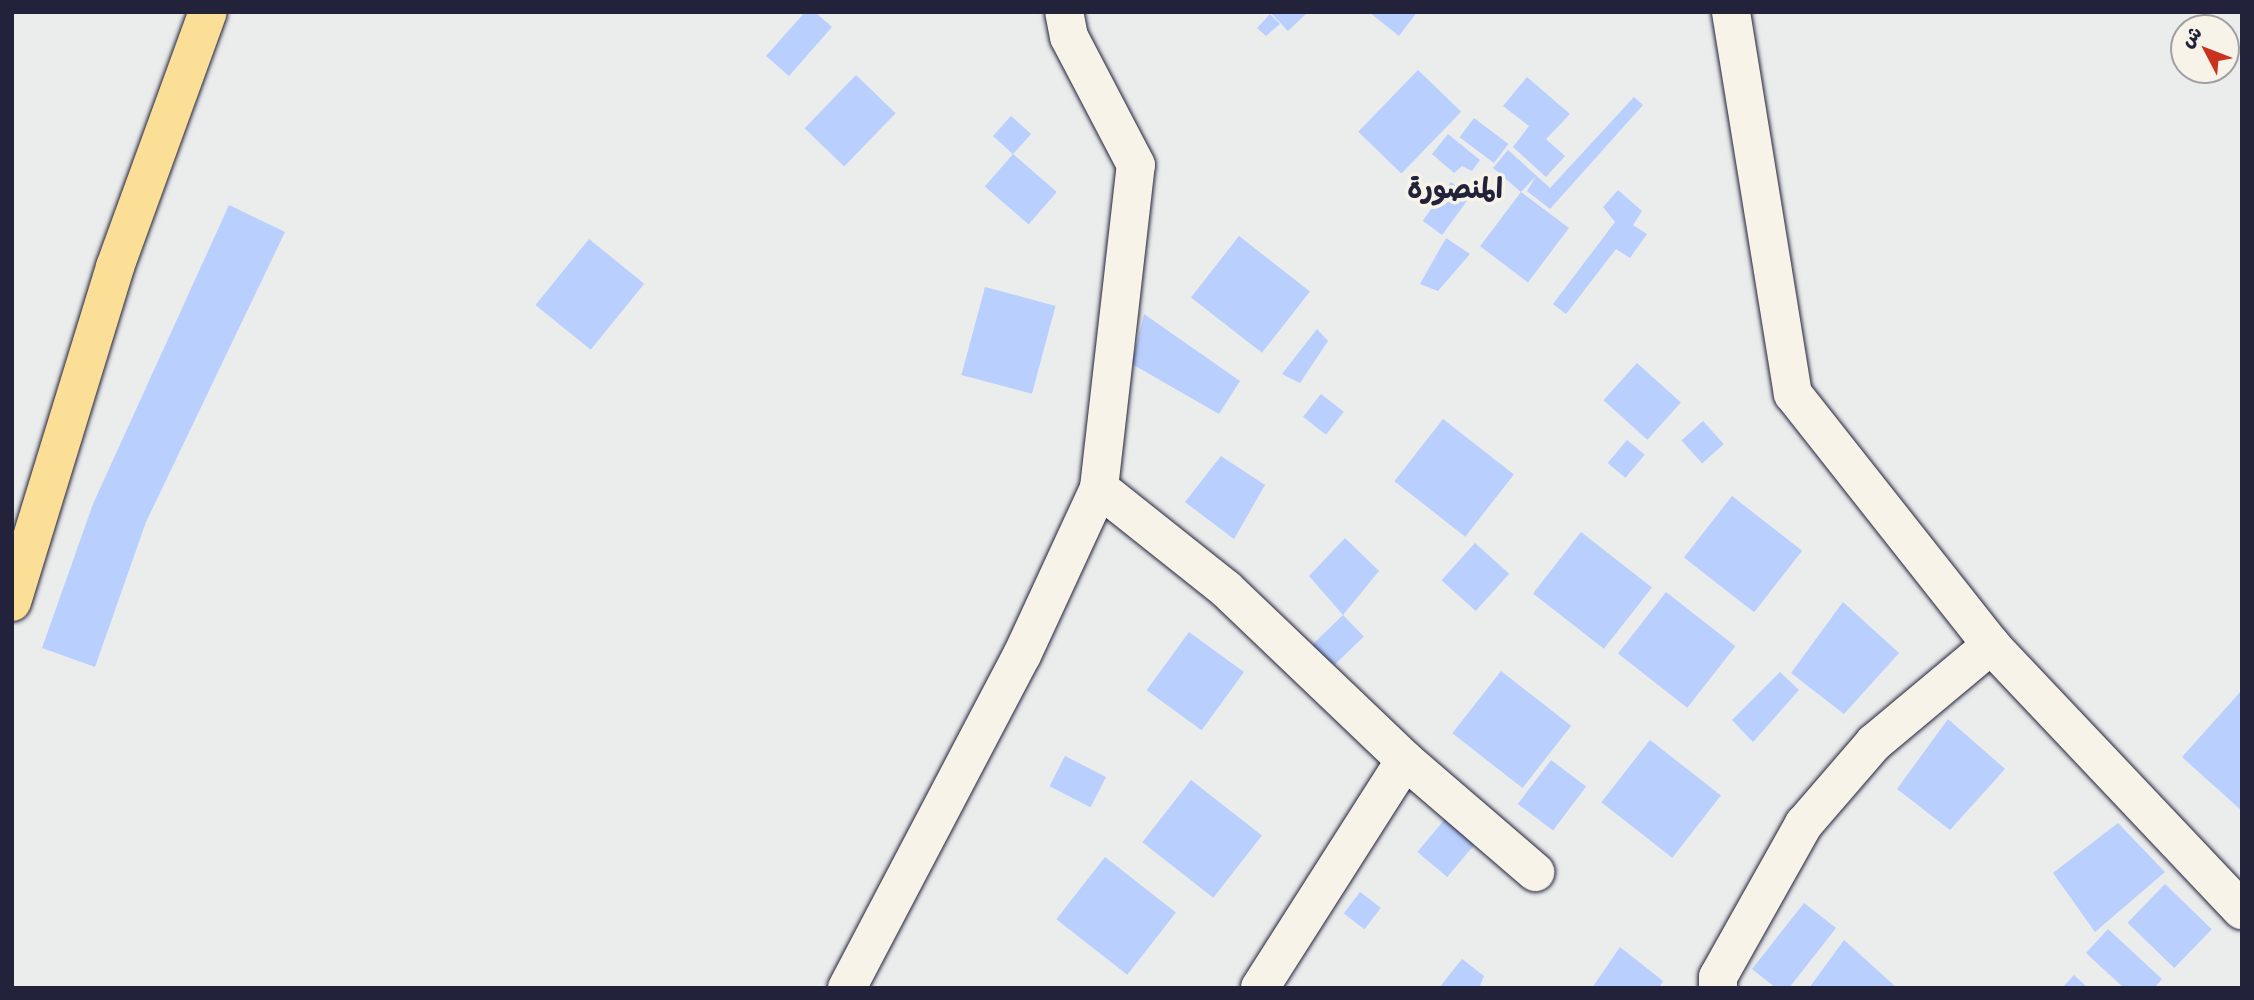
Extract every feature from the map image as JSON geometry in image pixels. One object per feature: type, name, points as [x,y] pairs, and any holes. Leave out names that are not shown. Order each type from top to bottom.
[{"type":"main road","points":[[12,602],[115,267],[208,12]]},
{"type":"street","points":[[847,988],[1022,655],[1099,488],[1136,165],[1069,37],[1064,12]]},
{"type":"street","points":[[1731,12],[1793,394],[1990,645],[2242,910]]},
{"type":"street","points":[[1099,488],[1226,589],[1405,760],[1535,872]]},
{"type":"street","points":[[1718,988],[1718,977],[1804,824],[1874,743],[1990,645]]},
{"type":"street","points":[[1260,988],[1405,760]]},
{"type":"building","points":[[805,12],[815,12],[832,27],[789,76],[766,56]]},
{"type":"building","points":[[1270,12],[1308,12],[1288,31]]},
{"type":"building","points":[[1369,12],[1417,12],[1399,36]]},
{"type":"building","points":[[1270,14],[1280,24],[1266,36],[1257,28]]},
{"type":"building","points":[[1418,70],[1461,112],[1401,174],[1358,132]]},
{"type":"building","points":[[856,75],[896,113],[844,166],[805,128]]},
{"type":"building","points":[[1527,77],[1570,114],[1546,139],[1565,156],[1546,177],[1513,147],[1529,126],[1503,106]]},
{"type":"building","points":[[1634,97],[1643,105],[1550,209],[1527,191],[1536,176],[1521,192],[1493,168],[1508,150],[1550,188]]},
{"type":"building","points":[[1011,116],[1031,134],[1013,154],[993,136]]},
{"type":"building","points":[[1474,118],[1508,144],[1494,163],[1460,137]]},
{"type":"building","points":[[1448,134],[1480,160],[1472,171],[1462,166],[1454,173],[1432,154]]},
{"type":"building","points":[[1013,154],[1057,192],[1029,225],[985,186]]},
{"type":"building","points":[[1451,182],[1470,196],[1442,235],[1423,221]]},
{"type":"building","points":[[1618,190],[1642,211],[1633,225],[1647,234],[1630,258],[1616,249],[1566,314],[1553,304],[1615,222],[1603,207]]},
{"type":"building","points":[[1521,192],[1569,228],[1528,282],[1480,246]]},
{"type":"building","points":[[229,205],[285,232],[146,522],[95,667],[42,648],[93,504]]},
{"type":"building","points":[[1239,236],[1310,291],[1262,353],[1191,297]]},
{"type":"building","points":[[1446,238],[1470,254],[1438,291],[1420,284]]},
{"type":"building","points":[[589,239],[644,284],[591,350],[536,305]]},
{"type":"building","points":[[985,287],[1056,306],[1032,394],[961,375]]},
{"type":"building","points":[[1144,314],[1240,381],[1219,414],[1132,364]]},
{"type":"building","points":[[1317,329],[1328,341],[1300,383],[1282,374]]},
{"type":"building","points":[[1637,363],[1681,402],[1647,440],[1604,400]]},
{"type":"building","points":[[1321,394],[1344,412],[1326,435],[1303,417]]},
{"type":"building","points":[[1443,419],[1514,474],[1465,537],[1394,481]]},
{"type":"building","points":[[1703,421],[1724,444],[1702,463],[1681,440]]},
{"type":"building","points":[[1627,440],[1645,455],[1625,478],[1608,463]]},
{"type":"building","points":[[1221,456],[1265,485],[1234,539],[1185,502]]},
{"type":"building","points":[[1732,496],[1802,551],[1754,612],[1684,557]]},
{"type":"building","points":[[1581,532],[1652,587],[1604,649],[1533,593]]},
{"type":"building","points":[[1345,538],[1379,571],[1343,615],[1309,576]]},
{"type":"building","points":[[1475,543],[1509,574],[1476,611],[1442,580]]},
{"type":"building","points":[[1666,592],[1735,646],[1687,708],[1618,653]]},
{"type":"building","points":[[1843,602],[1899,653],[1844,714],[1791,673]]},
{"type":"building","points":[[1343,615],[1364,637],[1329,671],[1308,649]]},
{"type":"building","points":[[1189,632],[1244,672],[1202,730],[1147,690]]},
{"type":"building","points":[[1501,671],[1571,726],[1522,788],[1452,733]]},
{"type":"building","points":[[1780,672],[1799,690],[1753,742],[1732,720]]},
{"type":"building","points":[[2242,690],[2242,811],[2182,757]]},
{"type":"building","points":[[1948,719],[2005,769],[1950,830],[1897,789]]},
{"type":"building","points":[[1650,740],[1721,795],[1672,858],[1601,802]]},
{"type":"building","points":[[1065,756],[1106,777],[1091,807],[1050,786]]},
{"type":"building","points":[[1551,760],[1586,786],[1553,830],[1518,804]]},
{"type":"building","points":[[1191,780],[1262,835],[1213,898],[1142,842]]},
{"type":"building","points":[[1445,819],[1475,844],[1447,877],[1417,852]]},
{"type":"building","points":[[2118,823],[2165,872],[2095,932],[2053,873]]},
{"type":"building","points":[[1105,857],[1176,912],[1127,975],[1056,919]]},
{"type":"building","points":[[2165,884],[2212,929],[2174,968],[2127,923]]},
{"type":"building","points":[[1360,892],[1381,908],[1365,929],[1344,914]]},
{"type":"building","points":[[1804,903],[1836,928],[1789,988],[1776,988],[1752,969]]},
{"type":"building","points":[[2108,929],[2162,979],[2154,988],[2124,988],[2086,953]]},
{"type":"building","points":[[1844,940],[1897,988],[1809,988]]},
{"type":"building","points":[[1620,947],[1663,981],[1659,988],[1592,988]]},
{"type":"building","points":[[1462,959],[1484,976],[1479,988],[1439,988]]},
{"type":"building","points":[[2074,975],[2088,988],[2062,988]]},
{"type":"district","name":"المنصورة","points":[[1455,188]]}]
